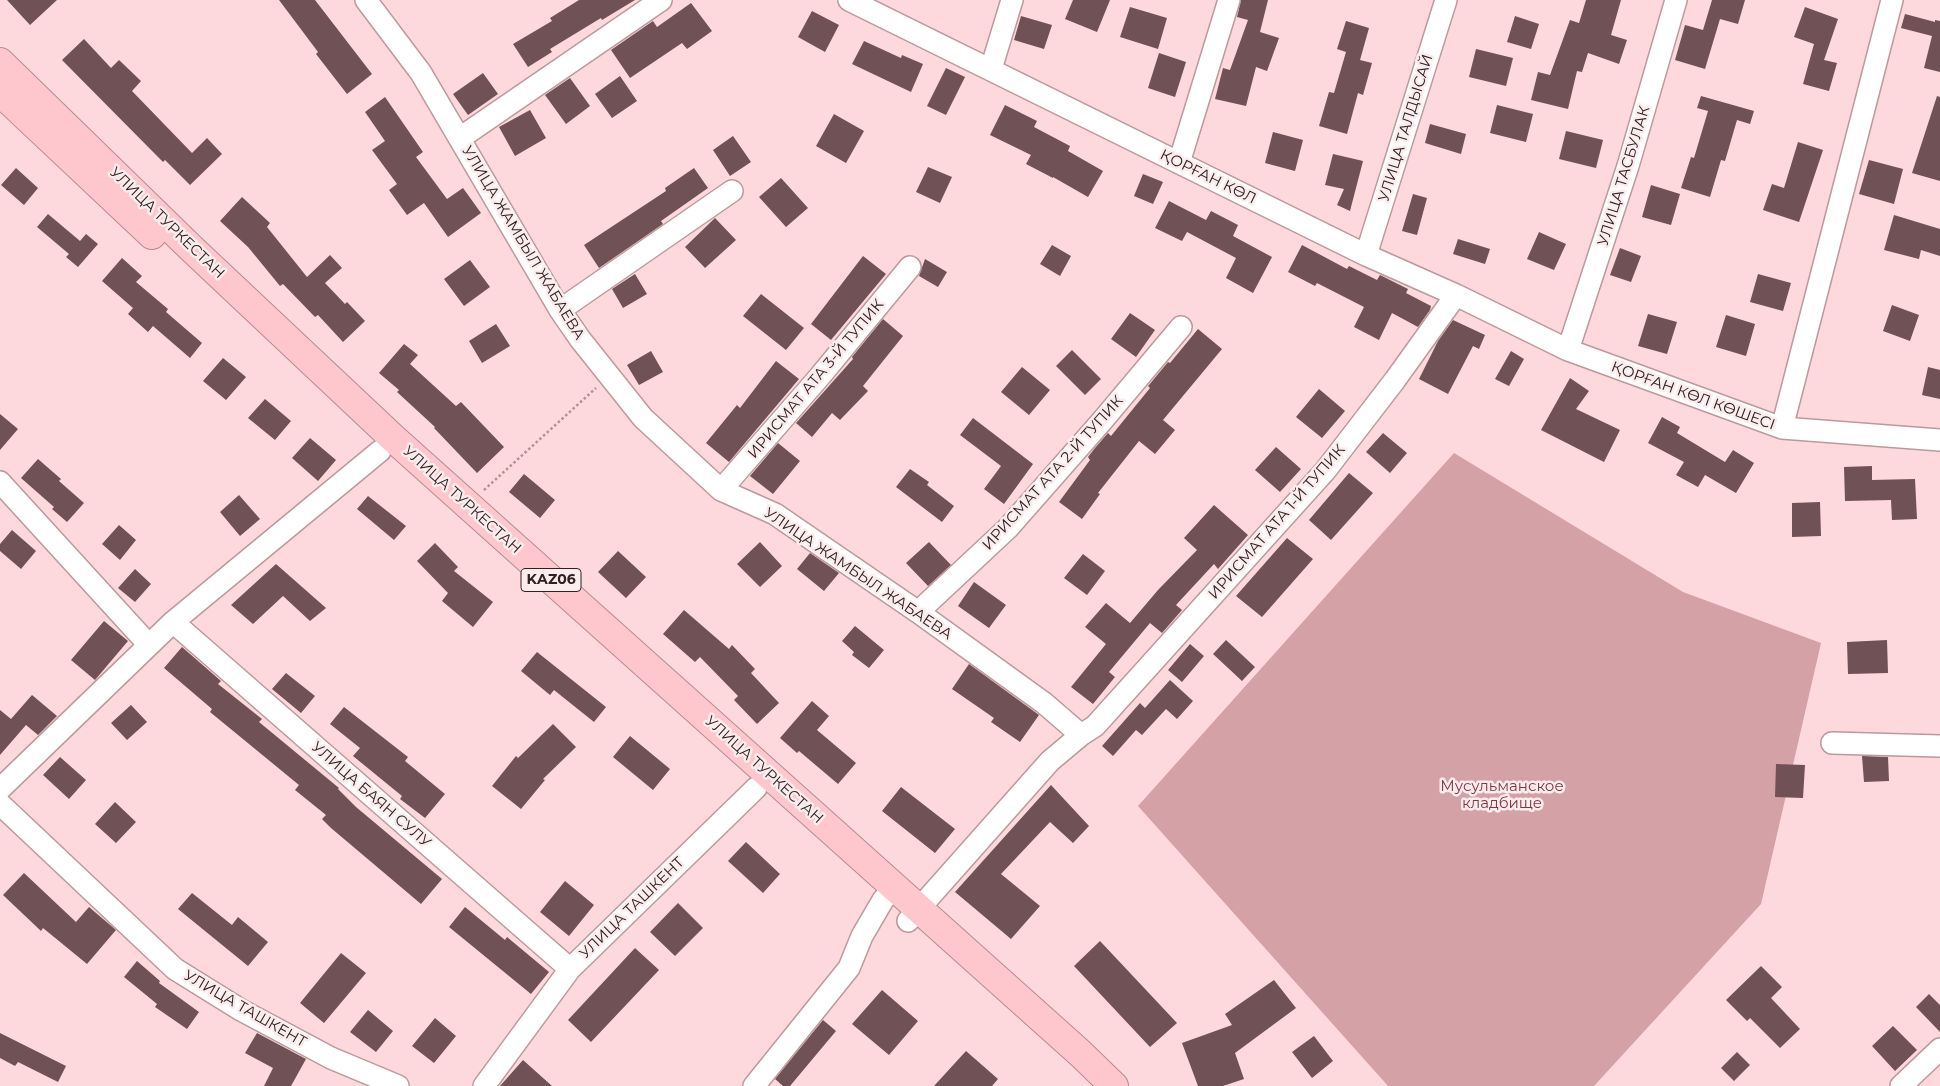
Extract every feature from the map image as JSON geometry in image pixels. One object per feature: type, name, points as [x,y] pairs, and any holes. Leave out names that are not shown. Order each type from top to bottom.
[{"type":"highway","name":"УЛИЦА ТУРКЕСТАН","points":[[0,62],[191,248],[393,438],[889,894],[1081,1054],[1114,1086]]},
{"type":"highway","name":"УЛИЦА ТУРКЕСТАН","points":[[0,92],[380,451],[756,788],[889,894]]},
{"type":"highway","name":"УЛИЦА ТУРКЕСТАН","points":[[913,915],[1088,1086]]},
{"type":"street","name":"УЛИЦА ЖАМБЫЛ ЖАБАЕВА","points":[[366,0],[420,73],[560,310],[580,339],[642,418],[721,490],[775,514],[918,612],[1044,703],[1081,735]]},
{"type":"street","points":[[460,138],[661,0]]},
{"type":"street","name":"ҚОРҒАН КӨЛ","points":[[849,0],[1179,164],[1568,350]]},
{"type":"street","points":[[991,70],[1012,0]]},
{"type":"street","points":[[1179,164],[1228,0]]},
{"type":"street","name":"УЛИЦА ТАЛДЫСАЙ","points":[[1366,255],[1446,0]]},
{"type":"street","name":"УЛИЦА ТАСБУЛАК","points":[[1568,350],[1628,166],[1676,0]]},
{"type":"street","points":[[1782,428],[1892,0]]},
{"type":"street","points":[[560,310],[732,191]]},
{"type":"street","name":"ИРИСМАТ АТА 3-Й ТУПИК","points":[[721,490],[821,375],[910,267]]},
{"type":"street","name":"ИРИСМАТ АТА 1-Й ТУПИК","points":[[1081,735],[1095,726],[1325,471],[1395,380],[1456,296]]},
{"type":"street","name":"ИРИСМАТ АТА 2-Й ТУПИК","points":[[918,612],[1008,528],[1102,421],[1180,327]]},
{"type":"street","name":"ҚОРҒАН КӨЛ КӨШЕСІ","points":[[1568,350],[1782,428],[1940,440]]},
{"type":"street","points":[[0,789],[173,622],[380,451]]},
{"type":"street","points":[[0,482],[149,645]]},
{"type":"street","name":"УЛИЦА БАЯН СУЛУ","points":[[173,622],[570,969]]},
{"type":"street","points":[[913,915],[1050,761],[1081,735]]},
{"type":"street","points":[[1832,743],[1940,746]]},
{"type":"street","name":"УЛИЦА ТАШКЕНТ","points":[[484,1086],[570,969],[756,788]]},
{"type":"street","name":"УЛИЦА ТАШКЕНТ","points":[[0,804],[175,968],[242,1010],[323,1054],[398,1086]]},
{"type":"street","points":[[755,1086],[849,968],[862,936],[889,894]]},
{"type":"street","points":[[1901,1086],[1940,1049]]},
{"type":"path","points":[[468,505],[609,376]]},
{"type":"green space","name":"Мусульманское кладбище","points":[[1454,453],[1683,592],[1821,643],[1761,904],[1594,1086],[1388,1086],[1138,806]]},
{"type":"building","points":[[7,0],[57,0],[30,25]]},
{"type":"building","points":[[279,0],[315,0],[372,74],[347,94],[316,54],[318,52]]},
{"type":"building","points":[[579,0],[635,0],[550,49],[552,52],[528,67],[513,44],[552,21],[550,18]]},
{"type":"building","points":[[1073,0],[1110,0],[1097,32],[1065,19]]},
{"type":"building","points":[[1241,0],[1268,0],[1260,32],[1279,38],[1267,71],[1256,67],[1246,106],[1215,99],[1223,68],[1230,70],[1248,20],[1237,17]]},
{"type":"building","points":[[1586,0],[1621,0],[1611,35],[1627,40],[1619,64],[1588,53],[1582,72],[1577,71],[1568,109],[1531,100],[1538,72],[1550,75],[1570,20],[1579,23]]},
{"type":"building","points":[[1712,0],[1745,0],[1738,24],[1720,19],[1705,69],[1675,60],[1685,25],[1703,30]]},
{"type":"building","points":[[691,3],[712,31],[687,49],[682,43],[630,78],[611,50],[653,21],[657,27]]},
{"type":"building","points":[[1130,7],[1167,18],[1158,49],[1120,37]]},
{"type":"building","points":[[1805,7],[1838,19],[1824,60],[1837,63],[1829,91],[1803,84],[1814,44],[1794,37]]},
{"type":"building","points":[[812,11],[839,25],[825,52],[798,37]]},
{"type":"building","points":[[1905,14],[1935,22],[1935,20],[1940,21],[1940,72],[1924,68],[1932,36],[1901,28]]},
{"type":"building","points":[[1021,16],[1052,25],[1044,49],[1014,40]]},
{"type":"building","points":[[1515,16],[1539,24],[1531,49],[1507,42]]},
{"type":"building","points":[[1346,21],[1369,28],[1360,60],[1372,63],[1363,95],[1358,93],[1347,134],[1319,126],[1329,92],[1334,93],[1346,52],[1337,49]]},
{"type":"building","points":[[84,39],[111,68],[119,60],[141,81],[132,91],[192,153],[207,138],[222,154],[190,185],[165,160],[163,162],[62,60]]},
{"type":"building","points":[[864,41],[901,58],[902,55],[923,64],[911,92],[852,64]]},
{"type":"building","points":[[1476,49],[1513,58],[1506,86],[1469,77]]},
{"type":"building","points":[[1159,53],[1186,62],[1175,97],[1148,88]]},
{"type":"building","points":[[946,68],[965,77],[946,115],[927,106]]},
{"type":"building","points":[[483,73],[498,94],[468,115],[453,94]]},
{"type":"building","points":[[620,76],[637,101],[612,118],[595,94]]},
{"type":"building","points":[[570,78],[590,106],[566,124],[545,95]]},
{"type":"building","points":[[1701,96],[1754,111],[1750,124],[1737,120],[1725,161],[1721,160],[1710,197],[1681,188],[1691,157],[1694,158],[1708,111],[1697,108]]},
{"type":"building","points":[[1937,96],[1940,97],[1940,181],[1912,173]]},
{"type":"building","points":[[385,97],[423,152],[416,157],[447,199],[463,188],[481,213],[448,237],[424,203],[407,215],[389,190],[397,184],[372,150],[385,141],[365,112]]},
{"type":"building","points":[[1005,105],[1037,121],[1034,127],[1070,146],[1068,151],[1103,171],[1088,197],[1026,164],[1031,155],[990,135]]},
{"type":"building","points":[[1497,105],[1533,114],[1526,142],[1490,133]]},
{"type":"building","points":[[530,110],[546,138],[515,156],[499,127]]},
{"type":"building","points":[[834,114],[864,131],[846,163],[816,146]]},
{"type":"building","points":[[1430,124],[1466,134],[1461,154],[1425,143]]},
{"type":"building","points":[[1566,131],[1603,140],[1596,168],[1559,159]]},
{"type":"building","points":[[1273,132],[1303,140],[1295,171],[1265,163]]},
{"type":"building","points":[[733,136],[751,162],[730,176],[713,150]]},
{"type":"building","points":[[1798,142],[1823,150],[1799,222],[1763,210],[1772,184],[1784,188]]},
{"type":"building","points":[[1333,154],[1363,161],[1350,211],[1337,205],[1344,189],[1325,185]]},
{"type":"building","points":[[1869,160],[1903,169],[1894,204],[1859,194]]},
{"type":"building","points":[[928,167],[952,177],[940,203],[916,192]]},
{"type":"building","points":[[16,168],[38,188],[24,205],[1,185]]},
{"type":"building","points":[[694,168],[708,188],[661,221],[663,224],[599,268],[584,245],[666,191],[665,188]]},
{"type":"building","points":[[1143,174],[1163,182],[1153,204],[1134,196]]},
{"type":"building","points":[[781,178],[808,208],[786,227],[759,197]]},
{"type":"building","points":[[1651,185],[1680,194],[1671,225],[1642,217]]},
{"type":"building","points":[[1413,194],[1427,198],[1417,235],[1402,231]]},
{"type":"building","points":[[242,197],[270,223],[267,227],[307,277],[330,255],[342,268],[325,283],[365,321],[343,342],[318,315],[315,317],[283,284],[280,286],[248,247],[220,221]]},
{"type":"building","points":[[1169,201],[1206,220],[1211,211],[1238,225],[1233,236],[1272,257],[1253,293],[1226,278],[1236,258],[1187,232],[1182,241],[1155,228]]},
{"type":"building","points":[[48,214],[80,241],[86,234],[98,244],[78,267],[66,257],[69,254],[37,227]]},
{"type":"building","points":[[1894,215],[1940,229],[1940,256],[1921,250],[1919,259],[1884,250]]},
{"type":"building","points":[[715,218],[736,240],[705,268],[685,247]]},
{"type":"building","points":[[1539,232],[1566,244],[1554,270],[1527,259]]},
{"type":"building","points":[[1458,239],[1490,249],[1485,264],[1453,254]]},
{"type":"building","points":[[1052,245],[1071,256],[1060,276],[1040,264]]},
{"type":"building","points":[[1302,245],[1347,269],[1349,266],[1377,280],[1380,275],[1408,289],[1406,293],[1431,306],[1430,310],[1418,327],[1392,313],[1379,340],[1354,327],[1364,307],[1317,283],[1315,286],[1288,272]]},
{"type":"building","points":[[1620,248],[1641,256],[1631,282],[1610,275]]},
{"type":"building","points":[[863,256],[886,274],[831,340],[811,324]]},
{"type":"building","points":[[122,258],[142,276],[136,282],[168,309],[166,312],[202,343],[190,358],[153,326],[148,332],[128,314],[133,308],[102,281]]},
{"type":"building","points":[[925,259],[947,272],[938,287],[919,276]]},
{"type":"building","points":[[470,260],[490,287],[464,306],[444,279]]},
{"type":"building","points":[[635,274],[647,294],[623,308],[612,289]]},
{"type":"building","points":[[1758,274],[1791,283],[1783,311],[1750,302]]},
{"type":"building","points":[[761,294],[804,328],[786,350],[743,316]]},
{"type":"building","points":[[1892,305],[1919,315],[1910,341],[1883,331]]},
{"type":"building","points":[[1130,313],[1155,330],[1136,357],[1111,339]]},
{"type":"building","points":[[1648,314],[1677,322],[1667,354],[1638,346]]},
{"type":"building","points":[[1726,315],[1755,324],[1746,356],[1716,347]]},
{"type":"building","points":[[883,319],[903,336],[863,386],[868,391],[840,420],[832,413],[812,437],[796,423],[853,359],[852,357]]},
{"type":"building","points":[[1453,320],[1485,335],[1479,349],[1473,346],[1448,394],[1419,379],[1438,341]]},
{"type":"building","points":[[496,324],[510,346],[482,363],[469,341]]},
{"type":"building","points":[[1198,329],[1222,349],[1163,420],[1175,430],[1155,454],[1139,441],[1098,493],[1100,494],[1082,519],[1059,502],[1090,460],[1088,457],[1095,448],[1108,433],[1111,436],[1150,388],[1148,386]]},
{"type":"building","points":[[404,344],[418,355],[410,364],[456,406],[461,402],[504,447],[477,473],[435,427],[397,392],[399,390],[379,373]]},
{"type":"building","points":[[1072,350],[1101,379],[1085,395],[1056,366]]},
{"type":"building","points":[[651,351],[663,372],[639,385],[627,365]]},
{"type":"building","points":[[1511,351],[1524,359],[1509,386],[1495,379]]},
{"type":"building","points":[[223,358],[246,377],[226,400],[203,381]]},
{"type":"building","points":[[776,361],[799,379],[729,462],[706,443],[737,405],[740,408]]},
{"type":"building","points":[[1022,367],[1050,390],[1029,415],[1001,392]]},
{"type":"building","points":[[1928,367],[1940,370],[1940,399],[1922,395]]},
{"type":"building","points":[[1570,378],[1589,391],[1576,409],[1620,430],[1604,462],[1541,430]]},
{"type":"building","points":[[1319,389],[1345,411],[1322,438],[1296,417]]},
{"type":"building","points":[[265,399],[291,421],[275,440],[248,418]]},
{"type":"building","points":[[0,414],[18,429],[0,450]]},
{"type":"building","points":[[1662,417],[1680,427],[1677,433],[1725,462],[1733,450],[1754,463],[1736,493],[1705,475],[1698,487],[1676,475],[1684,462],[1648,443]]},
{"type":"building","points":[[973,418],[1033,464],[1004,504],[984,489],[1001,466],[960,435]]},
{"type":"building","points":[[1383,433],[1407,453],[1390,473],[1366,452]]},
{"type":"building","points":[[310,438],[336,460],[318,481],[292,458]]},
{"type":"building","points":[[778,443],[800,461],[773,494],[750,476]]},
{"type":"building","points":[[1276,447],[1301,469],[1280,492],[1255,470]]},
{"type":"building","points":[[38,459],[84,503],[67,522],[52,509],[54,507],[21,478]]},
{"type":"building","points":[[1872,466],[1872,480],[1915,479],[1917,519],[1892,520],[1891,500],[1845,501],[1844,467]]},
{"type":"building","points":[[910,469],[929,482],[927,485],[954,506],[942,522],[896,487]]},
{"type":"building","points":[[1349,473],[1373,493],[1331,540],[1309,520]]},
{"type":"building","points":[[524,474],[555,500],[540,518],[509,492]]},
{"type":"building","points":[[239,495],[260,519],[240,536],[220,512]]},
{"type":"building","points":[[368,496],[406,526],[394,540],[357,509]]},
{"type":"building","points":[[1820,502],[1821,536],[1792,537],[1792,503]]},
{"type":"building","points":[[1214,505],[1248,535],[1218,569],[1214,564],[1176,605],[1182,610],[1162,633],[1150,623],[1109,672],[1115,677],[1093,704],[1071,687],[1106,644],[1085,627],[1106,603],[1130,623],[1158,590],[1197,550],[1184,538]]},
{"type":"building","points":[[119,525],[136,540],[120,560],[102,544]]},
{"type":"building","points":[[12,530],[36,551],[21,569],[0,551],[0,544]]},
{"type":"building","points":[[1287,538],[1313,559],[1262,617],[1236,596]]},
{"type":"building","points":[[760,542],[782,566],[760,587],[737,564]]},
{"type":"building","points":[[929,542],[951,565],[928,586],[906,563]]},
{"type":"building","points":[[435,543],[458,567],[454,571],[493,602],[473,627],[442,601],[448,593],[417,561]]},
{"type":"building","points":[[618,551],[646,577],[626,598],[598,572]]},
{"type":"building","points":[[810,553],[839,573],[824,591],[797,569]]},
{"type":"building","points":[[1083,554],[1105,571],[1087,595],[1064,578]]},
{"type":"building","points":[[276,564],[326,608],[310,621],[283,596],[253,624],[231,605]]},
{"type":"building","points":[[135,569],[151,584],[135,602],[118,588]]},
{"type":"building","points":[[974,582],[1006,605],[989,628],[958,606]]},
{"type":"building","points":[[684,610],[729,649],[732,645],[755,669],[751,673],[779,703],[757,724],[734,700],[738,696],[700,657],[695,662],[663,634]]},
{"type":"building","points":[[104,621],[128,641],[95,680],[71,660]]},
{"type":"building","points":[[855,626],[884,650],[869,668],[852,655],[854,652],[842,641]]},
{"type":"building","points":[[1226,640],[1255,667],[1242,681],[1213,654]]},
{"type":"building","points":[[1887,640],[1888,673],[1848,674],[1847,642]]},
{"type":"building","points":[[1190,644],[1204,656],[1182,682],[1168,670]]},
{"type":"building","points":[[182,647],[221,681],[218,684],[262,719],[259,722],[339,788],[356,807],[442,879],[421,904],[331,828],[322,819],[326,815],[295,790],[299,785],[210,712],[212,709],[164,668]]},
{"type":"building","points":[[537,652],[606,707],[594,722],[554,690],[550,695],[521,671]]},
{"type":"building","points":[[969,664],[1039,715],[1020,742],[991,722],[994,718],[952,689]]},
{"type":"building","points":[[286,673],[315,696],[301,713],[272,689]]},
{"type":"building","points":[[1170,680],[1193,701],[1177,719],[1166,709],[1142,735],[1136,730],[1113,756],[1102,746],[1140,703],[1145,708]]},
{"type":"building","points":[[32,695],[57,716],[38,735],[26,725],[0,755],[0,710],[11,719]]},
{"type":"building","points":[[812,701],[829,716],[817,730],[856,763],[838,784],[799,751],[797,753],[780,738]]},
{"type":"building","points":[[131,705],[147,722],[127,740],[111,723]]},
{"type":"building","points":[[344,707],[408,757],[405,761],[445,794],[425,818],[400,799],[402,796],[353,756],[360,748],[330,724]]},
{"type":"building","points":[[553,724],[576,747],[543,779],[545,780],[521,809],[492,786],[516,756],[518,758]]},
{"type":"building","points":[[630,736],[670,769],[653,790],[613,757]]},
{"type":"building","points":[[1862,756],[1888,757],[1889,781],[1864,782]]},
{"type":"building","points":[[60,757],[86,780],[69,799],[43,775]]},
{"type":"building","points":[[1776,764],[1805,765],[1803,798],[1775,797]]},
{"type":"building","points":[[1051,785],[1089,826],[1073,843],[1050,822],[1001,874],[1040,906],[1011,939],[955,892]]},
{"type":"building","points":[[901,787],[955,829],[935,853],[882,811]]},
{"type":"building","points":[[115,802],[136,822],[116,843],[95,824]]},
{"type":"building","points":[[746,842],[780,874],[763,893],[728,861]]},
{"type":"building","points":[[24,873],[76,922],[89,907],[116,930],[87,964],[43,928],[41,931],[3,895]]},
{"type":"building","points":[[565,881],[594,905],[569,936],[540,912]]},
{"type":"building","points":[[192,893],[232,925],[238,917],[268,942],[248,966],[178,909]]},
{"type":"building","points":[[678,903],[703,928],[675,956],[650,932]]},
{"type":"building","points":[[465,907],[505,940],[507,937],[549,972],[531,994],[449,927]]},
{"type":"building","points":[[1100,941],[1177,1023],[1150,1047],[1074,966]]},
{"type":"building","points":[[635,948],[659,970],[591,1042],[568,1020]]},
{"type":"building","points":[[341,953],[366,973],[324,1023],[300,1003]]},
{"type":"building","points":[[137,961],[160,981],[159,983],[199,1012],[187,1029],[155,1007],[157,1004],[124,977]]},
{"type":"building","points":[[1761,966],[1782,987],[1771,998],[1800,1029],[1780,1048],[1750,1018],[1747,1021],[1726,1000]]},
{"type":"building","points":[[1274,980],[1296,1008],[1235,1053],[1244,1079],[1223,1086],[1198,1086],[1182,1043],[1232,1025],[1225,1014]]},
{"type":"building","points":[[882,990],[918,1021],[889,1055],[852,1024]]},
{"type":"building","points":[[1929,994],[1940,1005],[1940,1032],[1916,1007]]},
{"type":"building","points":[[368,1010],[393,1031],[376,1052],[350,1032]]},
{"type":"building","points":[[435,1018],[456,1036],[434,1063],[412,1046]]},
{"type":"building","points":[[823,1020],[836,1031],[790,1086],[783,1086],[775,1079]]},
{"type":"building","points":[[1893,1026],[1917,1050],[1895,1071],[1872,1046]]},
{"type":"building","points":[[0,1033],[66,1066],[58,1082],[18,1062],[15,1066],[0,1058]]},
{"type":"building","points":[[257,1033],[306,1059],[291,1086],[264,1086],[273,1068],[245,1053]]},
{"type":"building","points":[[1314,1036],[1333,1061],[1312,1078],[1292,1052]]},
{"type":"building","points":[[966,1051],[998,1079],[992,1086],[934,1086]]},
{"type":"building","points":[[1737,1052],[1750,1065],[1734,1081],[1721,1068]]},
{"type":"building","points":[[523,1060],[552,1086],[500,1086]]}]
